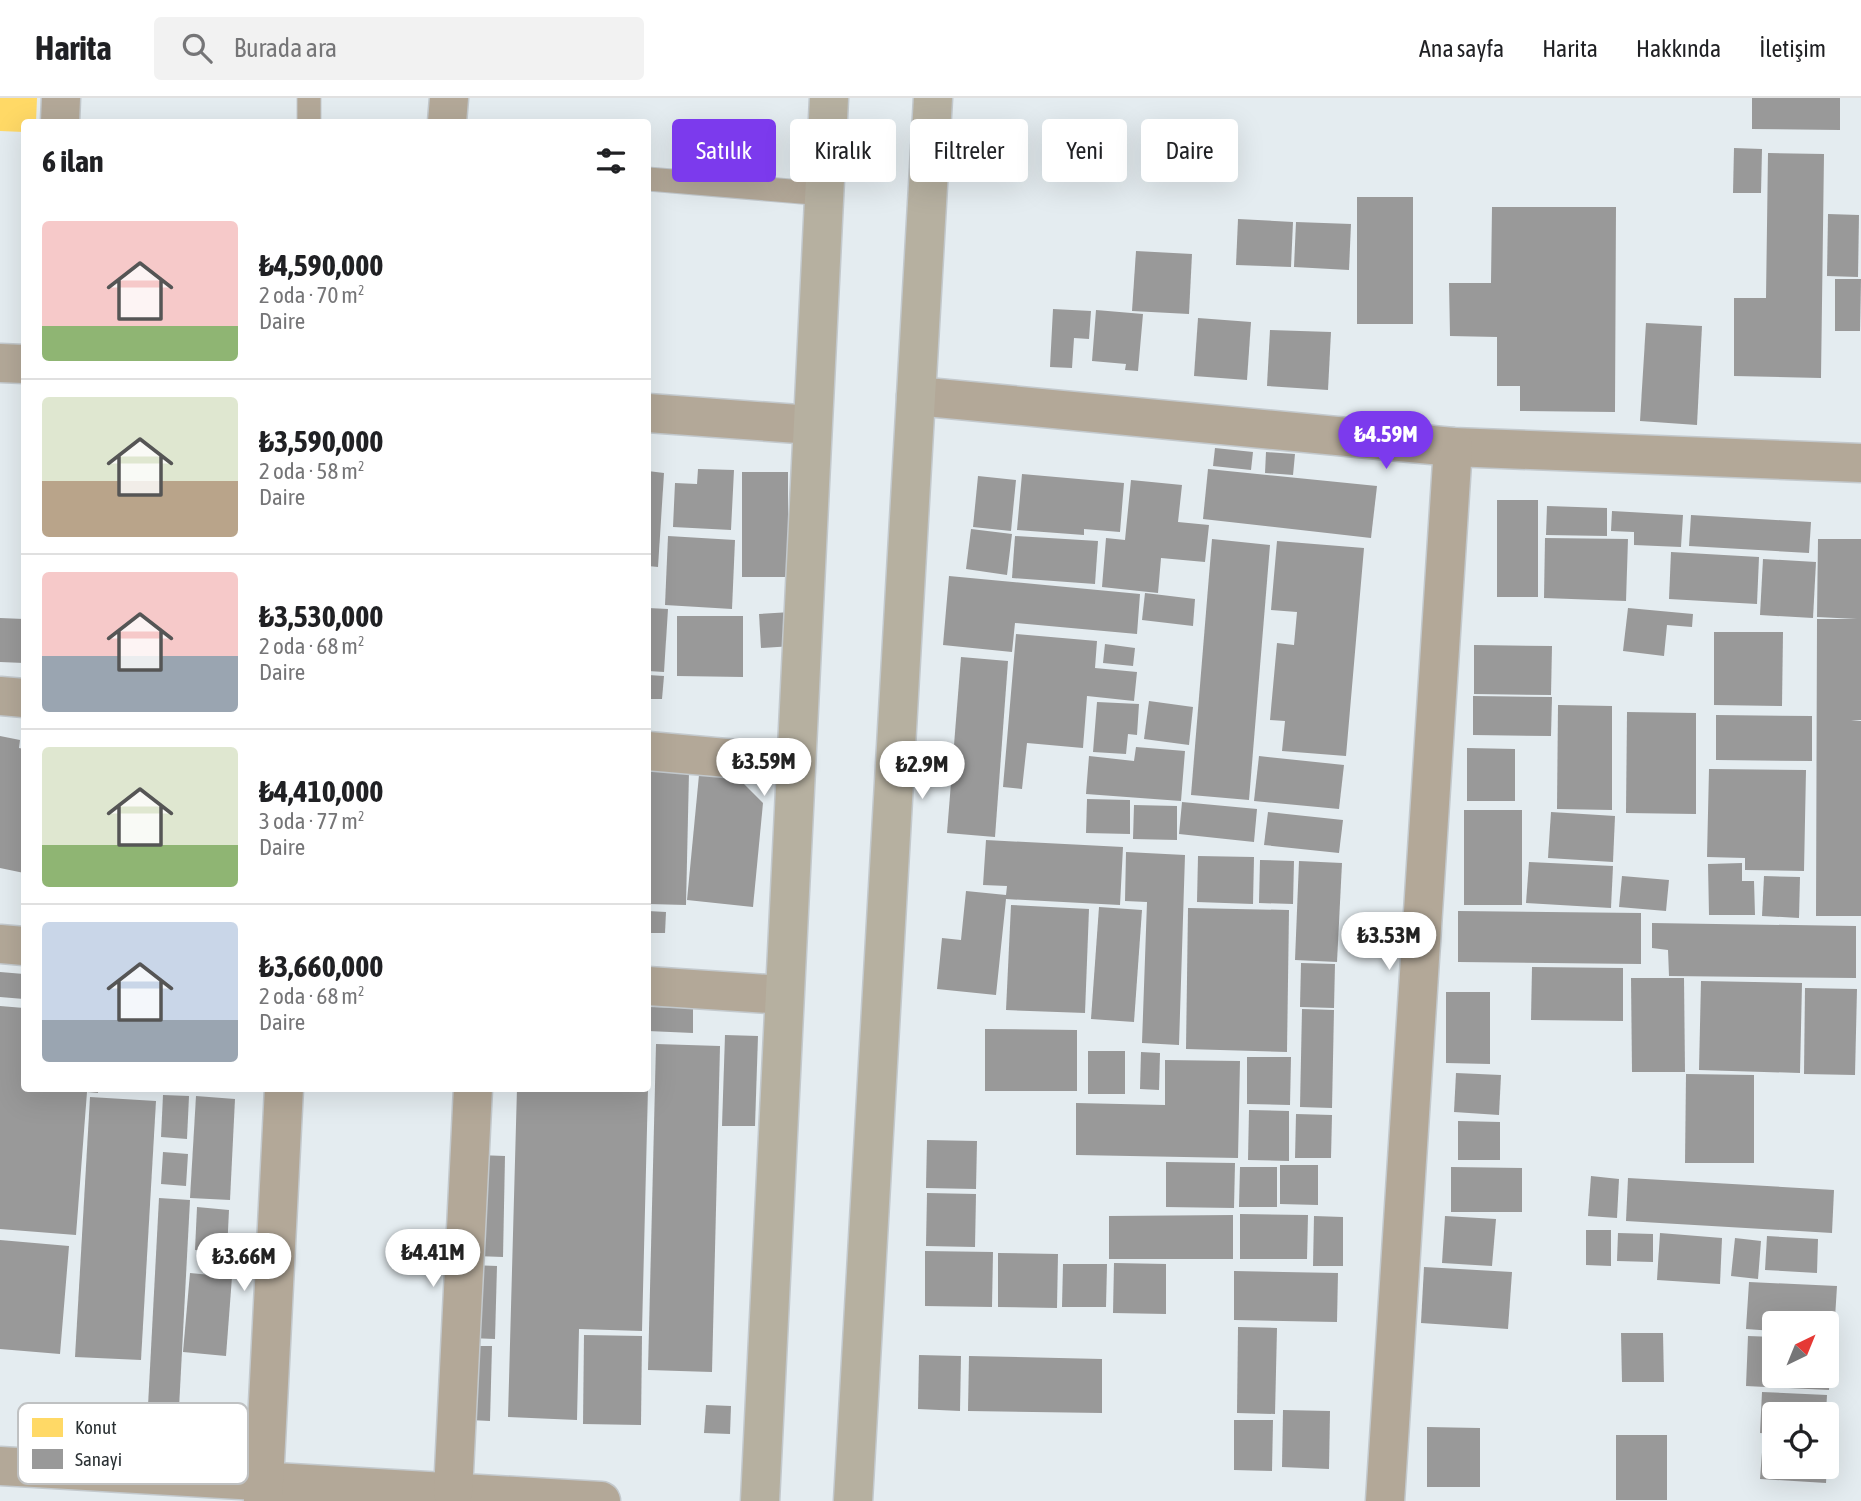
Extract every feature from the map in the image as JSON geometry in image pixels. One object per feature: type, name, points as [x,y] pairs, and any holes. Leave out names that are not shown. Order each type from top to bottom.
[{"type":"street","points":[[60,119],[61,98]]},
{"type":"street","points":[[447,119],[449,98]]},
{"type":"street","points":[[760,1501],[829,98]]},
{"type":"street","points":[[852,1501],[933,98]]},
{"type":"street","points":[[0,363],[21,364]]},
{"type":"street","points":[[916,396],[1453,447],[1861,464]]},
{"type":"street","points":[[651,413],[812,425]]},
{"type":"street","points":[[1384,1501],[1453,447]]},
{"type":"street","points":[[0,696],[21,698]]},
{"type":"street","points":[[651,751],[795,764]]},
{"type":"street","points":[[0,944],[21,946]]},
{"type":"street","points":[[651,986],[784,995]]},
{"type":"street","points":[[264,1491],[284,1092]]},
{"type":"street","points":[[453,1492],[473,1092]]},
{"type":"street","points":[[0,1466],[18,1468]]},
{"type":"street","points":[[190,1484],[264,1491],[453,1492],[601,1501]]},
{"type":"lane","points":[[309,98],[309,119]]},
{"type":"lane","points":[[651,179],[825,194]]},
{"type":"building: Konut","points":[[0,98],[37,98],[36,119],[21,119],[21,132],[0,131]]},
{"type":"building: Sanayi","points":[[1752,98],[1840,98],[1840,130],[1752,129]]},
{"type":"building: Sanayi","points":[[1734,148],[1762,149],[1761,193],[1733,193]]},
{"type":"building: Sanayi","points":[[1768,153],[1824,154],[1821,378],[1734,376],[1734,298],[1766,298]]},
{"type":"building: Sanayi","points":[[1357,197],[1413,197],[1413,324],[1357,324]]},
{"type":"building: Sanayi","points":[[1492,207],[1616,207],[1615,412],[1520,411],[1520,386],[1497,386],[1497,337],[1450,336],[1449,283],[1491,283]]},
{"type":"building: Sanayi","points":[[1828,214],[1859,215],[1858,277],[1827,276]]},
{"type":"building: Sanayi","points":[[1238,219],[1293,222],[1291,267],[1236,265]]},
{"type":"building: Sanayi","points":[[1296,222],[1351,224],[1349,270],[1294,267]]},
{"type":"building: Sanayi","points":[[1136,251],[1192,254],[1189,314],[1132,311]]},
{"type":"building: Sanayi","points":[[1835,279],[1861,279],[1860,331],[1835,331]]},
{"type":"building: Sanayi","points":[[1053,309],[1091,311],[1089,339],[1074,338],[1072,368],[1050,367]]},
{"type":"building: Sanayi","points":[[1096,310],[1143,314],[1138,371],[1125,370],[1126,364],[1092,361]]},
{"type":"building: Sanayi","points":[[1198,318],[1251,322],[1247,380],[1194,376]]},
{"type":"building: Sanayi","points":[[1646,323],[1702,326],[1697,425],[1640,421]]},
{"type":"building: Sanayi","points":[[1270,330],[1331,332],[1328,390],[1267,386]]},
{"type":"building: Sanayi","points":[[1215,448],[1253,452],[1251,470],[1213,466]]},
{"type":"building: Sanayi","points":[[1266,452],[1295,454],[1293,475],[1265,473]]},
{"type":"building: Sanayi","points":[[698,469],[734,470],[731,530],[673,527],[675,483],[697,484]]},
{"type":"building: Sanayi","points":[[1208,469],[1377,486],[1371,538],[1203,519]]},
{"type":"building: Sanayi","points":[[651,471],[664,473],[658,567],[651,566]]},
{"type":"building: Sanayi","points":[[742,472],[788,472],[788,577],[742,577]]},
{"type":"building: Sanayi","points":[[1022,474],[1124,483],[1120,532],[1084,529],[1084,535],[1017,530]]},
{"type":"building: Sanayi","points":[[978,476],[1016,480],[1011,531],[973,527]]},
{"type":"building: Sanayi","points":[[1131,480],[1182,485],[1178,522],[1209,525],[1205,562],[1161,558],[1158,593],[1102,587],[1106,538],[1125,540]]},
{"type":"building: Sanayi","points":[[1497,500],[1538,500],[1538,597],[1497,597]]},
{"type":"building: Sanayi","points":[[1547,506],[1607,508],[1607,536],[1546,535]]},
{"type":"building: Sanayi","points":[[1612,511],[1683,515],[1681,547],[1634,545],[1634,532],[1611,531]]},
{"type":"building: Sanayi","points":[[1691,515],[1811,522],[1809,553],[1689,546]]},
{"type":"building: Sanayi","points":[[971,529],[1012,534],[1007,575],[966,569]]},
{"type":"building: Sanayi","points":[[668,536],[735,540],[732,609],[665,605]]},
{"type":"building: Sanayi","points":[[1015,536],[1098,541],[1095,584],[1012,578]]},
{"type":"building: Sanayi","points":[[1545,538],[1628,539],[1626,601],[1544,598]]},
{"type":"building: Sanayi","points":[[1212,539],[1270,545],[1249,800],[1191,795]]},
{"type":"building: Sanayi","points":[[1818,539],[1861,539],[1861,720],[1851,720],[1861,721],[1861,916],[1816,916],[1817,619],[1857,619],[1817,617]]},
{"type":"building: Sanayi","points":[[1277,541],[1364,548],[1346,756],[1282,751],[1285,721],[1270,720],[1277,643],[1294,645],[1297,612],[1271,610]]},
{"type":"building: Sanayi","points":[[1671,552],[1759,557],[1757,604],[1669,599]]},
{"type":"building: Sanayi","points":[[1763,559],[1816,562],[1813,618],[1760,615]]},
{"type":"building: Sanayi","points":[[949,576],[1140,594],[1137,634],[1015,623],[1012,652],[943,645]]},
{"type":"building: Sanayi","points":[[1145,593],[1195,599],[1193,626],[1142,620]]},
{"type":"building: Sanayi","points":[[651,608],[668,609],[664,672],[651,671]]},
{"type":"building: Sanayi","points":[[1628,608],[1693,614],[1692,627],[1667,625],[1664,656],[1623,651]]},
{"type":"building: Sanayi","points":[[791,612],[793,646],[761,648],[759,614]]},
{"type":"building: Sanayi","points":[[677,616],[743,616],[743,677],[677,676]]},
{"type":"building: Sanayi","points":[[0,618],[21,619],[21,663],[0,662]]},
{"type":"building: Sanayi","points":[[1714,632],[1783,632],[1782,706],[1714,705]]},
{"type":"building: Sanayi","points":[[1016,634],[1097,641],[1095,668],[1137,672],[1134,701],[1087,696],[1083,748],[1027,743],[1022,789],[1003,787]]},
{"type":"building: Sanayi","points":[[1105,644],[1135,648],[1133,666],[1103,663]]},
{"type":"building: Sanayi","points":[[1474,645],[1552,646],[1551,695],[1474,694]]},
{"type":"building: Sanayi","points":[[961,657],[1008,661],[995,837],[947,833]]},
{"type":"building: Sanayi","points":[[651,675],[664,676],[662,699],[651,699]]},
{"type":"building: Sanayi","points":[[1473,696],[1552,697],[1551,736],[1473,735]]},
{"type":"building: Sanayi","points":[[1149,701],[1193,707],[1189,745],[1144,739]]},
{"type":"building: Sanayi","points":[[1097,702],[1139,704],[1137,735],[1128,734],[1126,754],[1093,752]]},
{"type":"building: Sanayi","points":[[1558,705],[1612,706],[1612,810],[1557,809]]},
{"type":"building: Sanayi","points":[[1627,712],[1696,713],[1696,814],[1626,813]]},
{"type":"building: Sanayi","points":[[1716,715],[1812,716],[1812,761],[1716,760]]},
{"type":"building: Sanayi","points":[[0,736],[20,740],[21,872],[0,868]]},
{"type":"building: Sanayi","points":[[1136,747],[1185,751],[1181,801],[1086,794],[1089,756],[1134,761]]},
{"type":"building: Sanayi","points":[[1467,748],[1515,749],[1515,801],[1467,801]]},
{"type":"building: Sanayi","points":[[1259,756],[1344,765],[1339,809],[1254,801]]},
{"type":"building: Sanayi","points":[[1709,769],[1806,770],[1804,871],[1745,870],[1745,858],[1707,857]]},
{"type":"building: Sanayi","points":[[651,771],[689,772],[686,905],[651,904]]},
{"type":"building: Sanayi","points":[[699,775],[738,778],[763,803],[753,907],[687,900]]},
{"type":"building: Sanayi","points":[[1087,799],[1130,800],[1130,834],[1086,833]]},
{"type":"building: Sanayi","points":[[1182,802],[1257,809],[1254,842],[1179,834]]},
{"type":"building: Sanayi","points":[[1134,805],[1177,806],[1177,840],[1133,839]]},
{"type":"building: Sanayi","points":[[1464,810],[1522,810],[1522,905],[1464,905]]},
{"type":"building: Sanayi","points":[[1268,812],[1343,820],[1339,853],[1264,845]]},
{"type":"building: Sanayi","points":[[1551,812],[1615,816],[1613,862],[1548,858]]},
{"type":"building: Sanayi","points":[[986,840],[1123,847],[1120,905],[1006,899],[996,995],[937,989],[942,938],[961,940],[966,891],[1006,895],[1007,886],[983,885]]},
{"type":"building: Sanayi","points":[[1126,852],[1185,855],[1179,1045],[1142,1043],[1147,902],[1125,901]]},
{"type":"building: Sanayi","points":[[1198,856],[1254,857],[1253,904],[1197,902]]},
{"type":"building: Sanayi","points":[[1260,860],[1294,861],[1293,904],[1259,903]]},
{"type":"building: Sanayi","points":[[1299,861],[1342,863],[1337,962],[1295,960]]},
{"type":"building: Sanayi","points":[[1529,862],[1613,866],[1611,908],[1526,903]]},
{"type":"building: Sanayi","points":[[1742,863],[1742,881],[1754,881],[1755,915],[1709,915],[1708,864]]},
{"type":"building: Sanayi","points":[[1622,876],[1669,880],[1666,911],[1619,907]]},
{"type":"building: Sanayi","points":[[1764,876],[1800,877],[1799,918],[1762,916]]},
{"type":"building: Sanayi","points":[[1011,905],[1089,909],[1085,1013],[1006,1010]]},
{"type":"building: Sanayi","points":[[1099,907],[1142,910],[1134,1022],[1091,1019]]},
{"type":"building: Sanayi","points":[[1188,908],[1289,910],[1287,1052],[1186,1049]]},
{"type":"building: Sanayi","points":[[651,911],[666,912],[665,933],[651,933]]},
{"type":"building: Sanayi","points":[[1458,911],[1641,913],[1641,964],[1458,962]]},
{"type":"building: Sanayi","points":[[1652,923],[1856,926],[1856,978],[1669,976],[1668,950],[1652,948]]},
{"type":"building: Sanayi","points":[[1301,963],[1335,964],[1334,1008],[1300,1007]]},
{"type":"building: Sanayi","points":[[1532,967],[1623,968],[1623,1021],[1531,1020]]},
{"type":"building: Sanayi","points":[[0,972],[21,974],[21,999],[0,997]]},
{"type":"building: Sanayi","points":[[1631,978],[1684,978],[1685,1072],[1632,1072]]},
{"type":"building: Sanayi","points":[[1701,981],[1802,983],[1800,1073],[1699,1070]]},
{"type":"building: Sanayi","points":[[1805,988],[1857,989],[1855,1075],[1804,1074]]},
{"type":"building: Sanayi","points":[[1446,992],[1490,992],[1490,1064],[1446,1063]]},
{"type":"building: Sanayi","points":[[0,1006],[21,1008],[21,1092],[87,1092],[76,1235],[0,1229]]},
{"type":"building: Sanayi","points":[[651,1007],[693,1008],[693,1033],[651,1031]]},
{"type":"building: Sanayi","points":[[1302,1009],[1334,1010],[1332,1108],[1300,1107]]},
{"type":"building: Sanayi","points":[[985,1029],[1077,1030],[1077,1091],[985,1091]]},
{"type":"building: Sanayi","points":[[725,1035],[758,1036],[755,1126],[722,1126]]},
{"type":"building: Sanayi","points":[[656,1044],[720,1046],[712,1372],[648,1370]]},
{"type":"building: Sanayi","points":[[1088,1051],[1125,1051],[1125,1094],[1088,1094]]},
{"type":"building: Sanayi","points":[[1141,1052],[1160,1053],[1159,1090],[1140,1089]]},
{"type":"building: Sanayi","points":[[1247,1057],[1291,1057],[1290,1105],[1247,1104]]},
{"type":"building: Sanayi","points":[[1165,1060],[1240,1061],[1238,1158],[1076,1155],[1076,1103],[1165,1105]]},
{"type":"building: Sanayi","points":[[1456,1073],[1501,1075],[1499,1115],[1454,1112]]},
{"type":"building: Sanayi","points":[[1686,1074],[1754,1075],[1754,1163],[1685,1163]]},
{"type":"building: Sanayi","points":[[517,1092],[648,1092],[642,1331],[579,1329],[577,1420],[508,1417]]},
{"type":"building: Sanayi","points":[[163,1095],[189,1096],[187,1139],[161,1137]]},
{"type":"building: Sanayi","points":[[196,1096],[235,1099],[230,1200],[190,1198]]},
{"type":"building: Sanayi","points":[[90,1097],[156,1101],[141,1360],[75,1357]]},
{"type":"building: Sanayi","points":[[1249,1110],[1289,1111],[1289,1161],[1248,1160]]},
{"type":"building: Sanayi","points":[[1296,1114],[1332,1115],[1331,1158],[1295,1158]]},
{"type":"building: Sanayi","points":[[1458,1121],[1500,1122],[1500,1160],[1458,1160]]},
{"type":"building: Sanayi","points":[[927,1140],[977,1141],[976,1189],[926,1188]]},
{"type":"building: Sanayi","points":[[163,1152],[188,1154],[186,1186],[161,1184]]},
{"type":"building: Sanayi","points":[[478,1155],[505,1156],[503,1257],[476,1256]]},
{"type":"building: Sanayi","points":[[1166,1162],[1235,1163],[1234,1208],[1166,1207]]},
{"type":"building: Sanayi","points":[[1280,1165],[1318,1165],[1318,1205],[1280,1204]]},
{"type":"building: Sanayi","points":[[1240,1167],[1277,1167],[1277,1207],[1239,1207]]},
{"type":"building: Sanayi","points":[[1451,1167],[1522,1168],[1522,1212],[1451,1212]]},
{"type":"building: Sanayi","points":[[1591,1176],[1619,1179],[1617,1218],[1588,1216]]},
{"type":"building: Sanayi","points":[[1628,1178],[1834,1190],[1832,1233],[1626,1221]]},
{"type":"building: Sanayi","points":[[927,1193],[976,1194],[975,1247],[926,1246]]},
{"type":"building: Sanayi","points":[[159,1198],[190,1200],[179,1403],[148,1403]]},
{"type":"building: Sanayi","points":[[197,1207],[229,1210],[227,1251],[195,1250]]},
{"type":"building: Sanayi","points":[[1240,1214],[1308,1215],[1307,1259],[1240,1259]]},
{"type":"building: Sanayi","points":[[1233,1215],[1233,1259],[1109,1259],[1109,1216]]},
{"type":"building: Sanayi","points":[[1314,1216],[1343,1217],[1343,1266],[1313,1266]]},
{"type":"building: Sanayi","points":[[1445,1216],[1496,1219],[1492,1266],[1442,1263]]},
{"type":"building: Sanayi","points":[[1586,1230],[1611,1230],[1611,1266],[1586,1265]]},
{"type":"building: Sanayi","points":[[1618,1233],[1653,1234],[1653,1262],[1617,1261]]},
{"type":"building: Sanayi","points":[[1660,1233],[1722,1238],[1720,1284],[1657,1280]]},
{"type":"building: Sanayi","points":[[1767,1236],[1818,1239],[1817,1273],[1765,1270]]},
{"type":"building: Sanayi","points":[[1735,1238],[1761,1241],[1758,1279],[1731,1276]]},
{"type":"building: Sanayi","points":[[0,1240],[69,1246],[60,1354],[0,1349]]},
{"type":"building: Sanayi","points":[[925,1251],[993,1252],[992,1307],[925,1306]]},
{"type":"building: Sanayi","points":[[998,1253],[1058,1254],[1057,1308],[998,1307]]},
{"type":"building: Sanayi","points":[[1114,1263],[1166,1264],[1166,1314],[1113,1313]]},
{"type":"building: Sanayi","points":[[1063,1264],[1107,1264],[1106,1307],[1062,1307]]},
{"type":"building: Sanayi","points":[[471,1265],[497,1266],[495,1339],[470,1338]]},
{"type":"building: Sanayi","points":[[1424,1267],[1512,1272],[1508,1329],[1421,1323]]},
{"type":"building: Sanayi","points":[[1234,1271],[1338,1273],[1337,1322],[1234,1320]]},
{"type":"building: Sanayi","points":[[190,1273],[232,1277],[226,1356],[183,1352]]},
{"type":"building: Sanayi","points":[[1749,1282],[1837,1286],[1835,1311],[1762,1311],[1762,1330],[1746,1329]]},
{"type":"building: Sanayi","points":[[1238,1327],[1277,1328],[1275,1414],[1237,1413]]},
{"type":"building: Sanayi","points":[[1621,1333],[1663,1333],[1664,1382],[1622,1382]]},
{"type":"building: Sanayi","points":[[584,1335],[642,1336],[641,1425],[583,1424]]},
{"type":"building: Sanayi","points":[[1748,1336],[1762,1337],[1762,1387],[1746,1386]]},
{"type":"building: Sanayi","points":[[472,1346],[492,1346],[490,1421],[470,1420]]},
{"type":"building: Sanayi","points":[[919,1355],[961,1356],[960,1411],[918,1409]]},
{"type":"building: Sanayi","points":[[969,1356],[1102,1359],[1102,1413],[968,1411]]},
{"type":"building: Sanayi","points":[[1788,1388],[1829,1388],[1829,1390]]},
{"type":"building: Sanayi","points":[[1762,1392],[1827,1395],[1827,1402],[1762,1402],[1760,1433]]},
{"type":"building: Sanayi","points":[[706,1405],[731,1406],[730,1434],[704,1433]]},
{"type":"building: Sanayi","points":[[1283,1410],[1330,1411],[1329,1469],[1282,1467]]},
{"type":"building: Sanayi","points":[[1234,1420],[1273,1420],[1272,1471],[1234,1470]]},
{"type":"building: Sanayi","points":[[1427,1427],[1480,1428],[1480,1487],[1427,1487]]},
{"type":"building: Sanayi","points":[[1616,1435],[1667,1435],[1667,1500],[1616,1500]]},
{"type":"building: Sanayi","points":[[1762,1452],[1762,1479],[1826,1479],[1826,1483],[1760,1479]]}]
